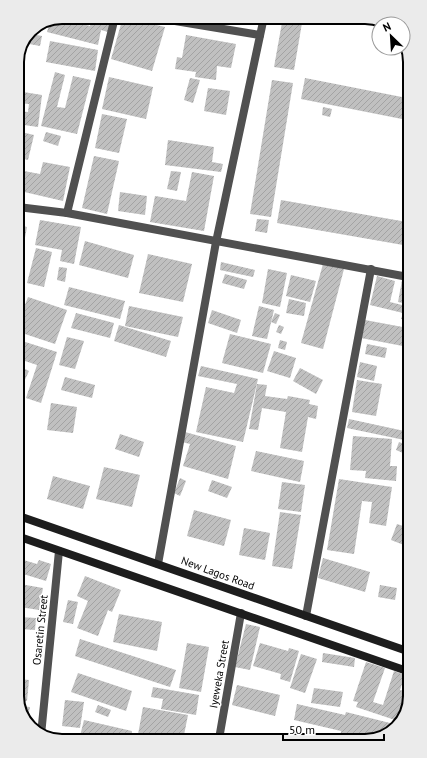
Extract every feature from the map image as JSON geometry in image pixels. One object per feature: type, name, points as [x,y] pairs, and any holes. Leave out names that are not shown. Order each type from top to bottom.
[{"type":"main road","name":"New Lagos Road","points":[[24,517],[403,650]]},
{"type":"main road","points":[[24,538],[403,670]]},
{"type":"street","points":[[67,213],[113,24]]},
{"type":"street","points":[[193,24],[260,35]]},
{"type":"street","points":[[158,564],[216,242],[262,24]]},
{"type":"street","points":[[24,208],[67,213],[403,276]]},
{"type":"street","points":[[306,616],[371,269]]},
{"type":"street","name":"Osaretin Street","points":[[42,728],[59,551]]},
{"type":"street","name":"Iyeweka Street","points":[[220,734],[241,613]]},
{"type":"building","points":[[62,24],[83,24],[90,26],[90,24],[110,24],[108,32],[101,30],[98,45],[47,32],[49,27]]},
{"type":"building","points":[[121,24],[152,24],[165,27],[152,71],[111,59]]},
{"type":"building","points":[[282,24],[302,24],[294,70],[274,67]]},
{"type":"building","points":[[35,35],[42,36],[40,46],[29,44]]},
{"type":"building","points":[[186,35],[236,44],[231,68],[217,66],[216,80],[195,77],[196,72],[175,69],[177,57],[182,58]]},
{"type":"building","points":[[50,41],[98,50],[95,71],[46,62]]},
{"type":"building","points":[[55,72],[65,75],[57,107],[65,108],[73,76],[91,80],[77,134],[41,126]]},
{"type":"building","points":[[109,77],[153,87],[146,119],[102,109]]},
{"type":"building","points":[[190,78],[200,80],[193,103],[184,100]]},
{"type":"building","points":[[305,78],[403,97],[403,119],[301,99]]},
{"type":"building","points":[[272,80],[293,83],[271,217],[250,214]]},
{"type":"building","points":[[208,88],[230,91],[226,115],[204,111]]},
{"type":"building","points":[[24,92],[42,95],[38,127],[24,125],[24,112],[28,112],[29,104],[24,104]]},
{"type":"building","points":[[323,107],[332,109],[330,117],[322,115]]},
{"type":"building","points":[[102,114],[127,119],[119,153],[95,148]]},
{"type":"building","points":[[46,132],[61,136],[58,146],[43,141]]},
{"type":"building","points":[[24,133],[34,135],[28,160],[24,159]]},
{"type":"building","points":[[168,140],[214,147],[212,162],[223,164],[221,172],[165,165]]},
{"type":"building","points":[[94,156],[119,161],[107,214],[82,208]]},
{"type":"building","points":[[43,162],[70,167],[63,201],[24,192],[24,171],[40,174]]},
{"type":"building","points":[[171,171],[181,172],[177,191],[167,189]]},
{"type":"building","points":[[192,172],[214,176],[204,231],[150,222],[155,196],[186,201]]},
{"type":"building","points":[[120,192],[147,196],[145,215],[118,211]]},
{"type":"building","points":[[281,200],[403,221],[403,245],[277,223]]},
{"type":"building","points":[[257,219],[269,220],[267,233],[255,231]]},
{"type":"building","points":[[40,220],[81,227],[74,264],[60,261],[62,250],[35,245]]},
{"type":"building","points":[[24,226],[27,227],[24,243]]},
{"type":"building","points":[[85,241],[134,255],[128,278],[79,265]]},
{"type":"building","points":[[36,248],[52,252],[44,287],[27,283]]},
{"type":"building","points":[[148,254],[192,264],[183,302],[139,293]]},
{"type":"building","points":[[221,262],[255,270],[253,277],[220,270]]},
{"type":"building","points":[[323,264],[344,269],[323,349],[301,343]]},
{"type":"building","points":[[59,267],[67,268],[65,282],[57,280]]},
{"type":"building","points":[[268,269],[287,273],[280,307],[262,303]]},
{"type":"building","points":[[225,274],[247,280],[244,289],[222,283]]},
{"type":"building","points":[[291,275],[316,281],[310,302],[286,296]]},
{"type":"building","points":[[377,276],[395,281],[390,302],[403,305],[403,313],[370,305]]},
{"type":"building","points":[[402,280],[403,280],[403,303],[398,302]]},
{"type":"building","points":[[69,287],[125,301],[120,319],[64,305]]},
{"type":"building","points":[[28,297],[67,310],[55,344],[24,334],[24,307]]},
{"type":"building","points":[[289,299],[306,303],[304,316],[286,313]]},
{"type":"building","points":[[129,306],[183,317],[178,337],[125,326]]},
{"type":"building","points":[[259,306],[274,310],[267,339],[252,336]]},
{"type":"building","points":[[212,310],[241,320],[237,333],[208,323]]},
{"type":"building","points":[[76,313],[114,323],[110,338],[71,328]]},
{"type":"building","points":[[275,313],[280,315],[276,324],[271,322]]},
{"type":"building","points":[[365,320],[403,327],[403,346],[361,338]]},
{"type":"building","points":[[119,325],[171,341],[166,357],[114,341]]},
{"type":"building","points":[[279,325],[284,327],[281,334],[276,332]]},
{"type":"building","points":[[230,334],[271,344],[263,373],[222,363]]},
{"type":"building","points":[[67,337],[84,341],[75,369],[59,365]]},
{"type":"building","points":[[280,340],[287,342],[285,350],[278,348]]},
{"type":"building","points":[[24,342],[57,352],[41,403],[26,398],[37,365],[24,361]]},
{"type":"building","points":[[367,344],[387,348],[385,358],[365,354]]},
{"type":"building","points":[[274,351],[296,358],[290,378],[267,371]]},
{"type":"building","points":[[360,362],[377,366],[374,381],[357,377]]},
{"type":"building","points":[[201,366],[258,379],[243,442],[196,432],[206,387],[234,393],[237,384],[198,376]]},
{"type":"building","points":[[24,368],[29,371],[24,382]]},
{"type":"building","points":[[300,368],[323,380],[316,394],[293,381]]},
{"type":"building","points":[[65,377],[95,385],[92,398],[61,390]]},
{"type":"building","points":[[357,380],[382,384],[376,416],[352,412]]},
{"type":"building","points":[[257,384],[267,385],[265,396],[287,399],[288,396],[310,400],[309,404],[318,406],[316,419],[308,417],[302,452],[280,448],[286,412],[262,408],[258,430],[249,429]]},
{"type":"building","points":[[51,403],[77,407],[73,433],[47,430]]},
{"type":"building","points":[[349,419],[403,431],[403,440],[347,428]]},
{"type":"building","points":[[185,432],[236,446],[228,479],[183,466],[190,444],[182,442]]},
{"type":"building","points":[[120,434],[144,442],[139,457],[115,449]]},
{"type":"building","points":[[353,436],[392,439],[390,466],[397,466],[396,481],[365,478],[366,471],[350,470]]},
{"type":"building","points":[[399,442],[403,444],[403,453],[396,450]]},
{"type":"building","points":[[256,451],[304,461],[300,482],[251,471]]},
{"type":"building","points":[[104,467],[140,475],[132,507],[96,499]]},
{"type":"building","points":[[53,476],[90,486],[83,509],[47,499]]},
{"type":"building","points":[[180,478],[186,481],[180,496],[174,493]]},
{"type":"building","points":[[339,479],[392,487],[386,526],[369,523],[372,502],[362,501],[354,554],[327,550]]},
{"type":"building","points":[[212,480],[232,487],[227,498],[208,491]]},
{"type":"building","points":[[282,482],[305,485],[301,512],[278,509]]},
{"type":"building","points":[[194,510],[231,520],[224,546],[187,536]]},
{"type":"building","points":[[280,512],[301,515],[292,569],[272,566]]},
{"type":"building","points":[[397,524],[403,526],[403,545],[391,540]]},
{"type":"building","points":[[244,528],[270,533],[265,560],[239,555]]},
{"type":"building","points":[[323,558],[370,572],[365,592],[318,578]]},
{"type":"building","points":[[24,560],[37,564],[39,560],[51,564],[46,581],[24,574]]},
{"type":"building","points":[[85,576],[121,590],[112,612],[108,610],[98,636],[77,628],[88,601],[77,596]]},
{"type":"building","points":[[24,585],[43,588],[39,610],[24,608]]},
{"type":"building","points":[[380,585],[397,588],[395,600],[378,597]]},
{"type":"building","points":[[68,600],[78,602],[73,624],[63,622]]},
{"type":"building","points":[[119,614],[162,622],[157,651],[113,642]]},
{"type":"building","points":[[24,617],[36,618],[35,630],[24,629]]},
{"type":"building","points":[[246,624],[260,627],[250,670],[235,667]]},
{"type":"building","points":[[80,639],[176,670],[170,687],[75,656]]},
{"type":"building","points":[[187,643],[209,647],[201,692],[179,688]]},
{"type":"building","points":[[260,643],[288,651],[289,648],[299,651],[290,682],[280,679],[281,674],[253,666]]},
{"type":"building","points":[[323,653],[355,658],[354,667],[322,662]]},
{"type":"building","points":[[301,654],[317,659],[305,693],[290,688]]},
{"type":"building","points":[[366,662],[385,668],[373,702],[383,705],[394,671],[403,674],[403,681],[400,690],[403,691],[403,701],[395,720],[356,707],[358,702],[353,701]]},
{"type":"building","points":[[78,673],[132,691],[126,711],[71,692]]},
{"type":"building","points":[[24,679],[29,680],[27,701],[25,701],[24,696]]},
{"type":"building","points":[[237,685],[280,695],[275,716],[232,705]]},
{"type":"building","points":[[153,687],[199,695],[196,715],[161,709],[163,699],[151,697]]},
{"type":"building","points":[[314,688],[343,692],[340,707],[311,703]]},
{"type":"building","points":[[65,700],[84,702],[80,728],[62,726]]},
{"type":"building","points":[[297,704],[345,715],[346,712],[392,723],[380,731],[372,733],[341,734],[341,731],[294,720]]},
{"type":"building","points":[[98,705],[111,710],[108,717],[95,712]]},
{"type":"building","points":[[26,707],[30,707],[29,714]]},
{"type":"building","points":[[143,707],[188,715],[184,734],[138,734]]},
{"type":"building","points":[[84,720],[132,731],[131,734],[80,734]]}]
